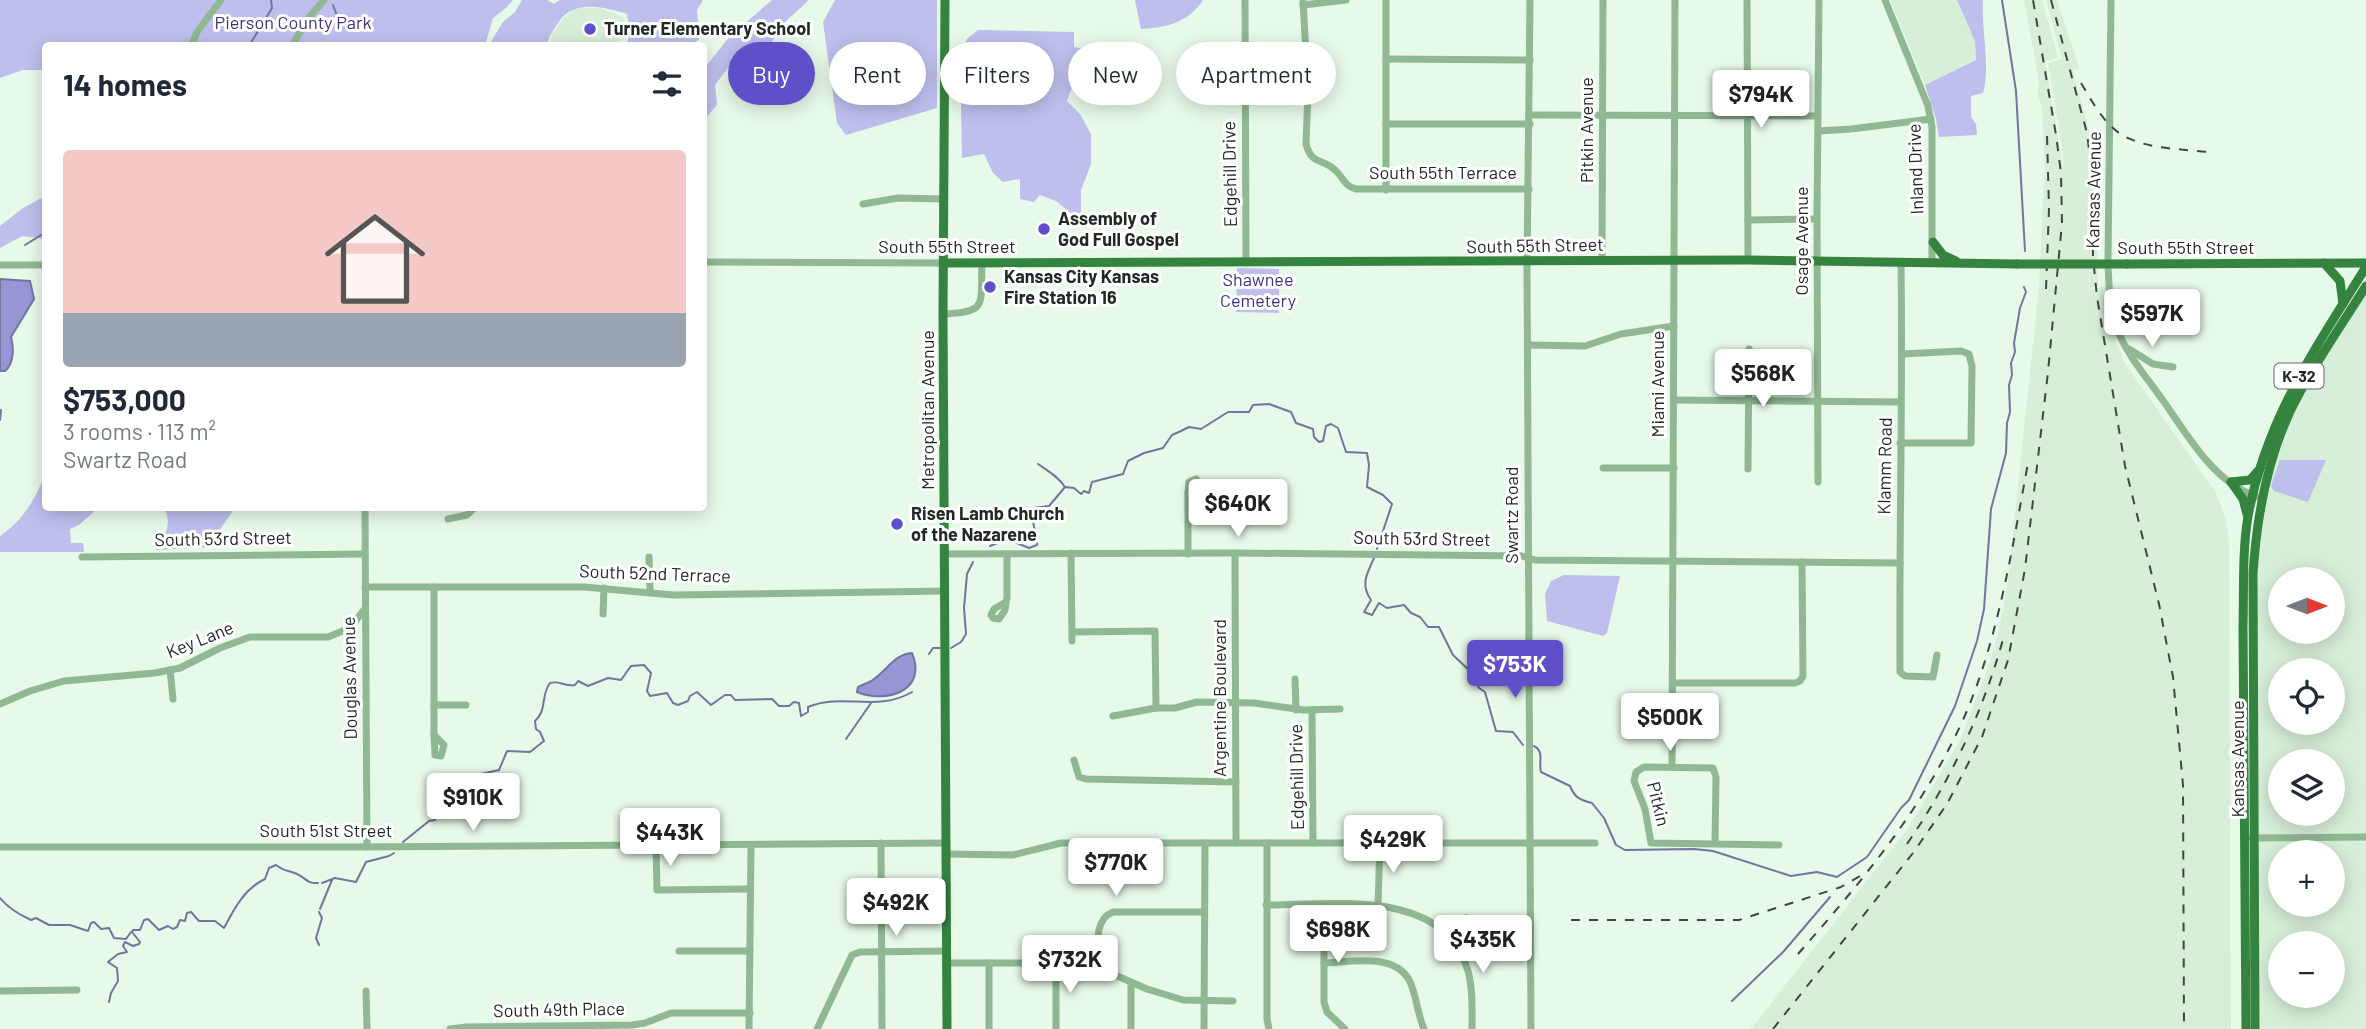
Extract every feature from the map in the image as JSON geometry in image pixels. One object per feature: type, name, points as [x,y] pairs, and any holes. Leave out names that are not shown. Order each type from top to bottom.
[{"type":"main road","name":"Metropolitan Avenue","points":[[944,0],[947,1029]]},
{"type":"main road","points":[[1933,242],[1943,255],[1961,263]]},
{"type":"main road","name":"South 55th Street","points":[[944,263],[1748,260],[1818,263],[2366,265]]},
{"type":"main road","points":[[2324,263],[2340,281],[2343,304]]},
{"type":"main road","name":"K-32","points":[[2257,497],[2259,470],[2270,436],[2290,391],[2366,265]]},
{"type":"main road","name":"K-32","points":[[2257,497],[2284,426],[2300,393],[2366,286]]},
{"type":"main road","points":[[2248,519],[2243,499],[2231,482],[2250,480],[2259,470]]},
{"type":"main road","name":"Kansas Avenue","points":[[2255,1029],[2243,628],[2248,519],[2257,497]]},
{"type":"main road","name":"Kansas Avenue","points":[[2246,1029],[2253,574],[2257,497]]},
{"type":"street","points":[[193,42],[221,0]]},
{"type":"street","points":[[294,42],[307,20],[324,0]]},
{"type":"street","name":"Edgehill Drive","points":[[1245,0],[1246,263]]},
{"type":"street","points":[[1303,2],[1346,0]]},
{"type":"street","points":[[1386,0],[1386,190]]},
{"type":"street","name":"Swartz Road","points":[[1530,0],[1527,262],[1531,1029]]},
{"type":"street","name":"Pitkin Avenue","points":[[1602,261],[1603,0]]},
{"type":"street","name":"Miami Avenue","points":[[1672,767],[1675,0]]},
{"type":"street","points":[[1747,0],[1748,260]]},
{"type":"street","name":"Osage Avenue","points":[[1818,482],[1819,0]]},
{"type":"street","name":"Inland Drive","points":[[1885,0],[1919,81],[1931,119],[1934,139],[1932,262]]},
{"type":"street","name":"Kansas Avenue","points":[[2111,0],[2109,274],[2116,325],[2144,377],[2204,457],[2231,482],[2257,497]]},
{"type":"street","name":"South 55th Terrace","points":[[1303,2],[1308,90],[1306,144],[1313,158],[1335,169],[1347,186],[1352,188],[1529,189]]},
{"type":"street","points":[[1386,59],[1530,60]]},
{"type":"street","points":[[1530,115],[1818,116]]},
{"type":"street","points":[[1818,131],[1931,119]]},
{"type":"street","points":[[1386,124],[1530,124]]},
{"type":"street","points":[[863,204],[898,198],[943,199]]},
{"type":"street","points":[[1748,220],[1817,219]]},
{"type":"street","name":"South 55th Street","points":[[707,262],[944,263]]},
{"type":"street","name":"Klamm Road","points":[[1900,262],[1903,354],[1900,443],[1900,672],[1905,676],[1931,677],[1935,674],[1937,655]]},
{"type":"street","points":[[943,314],[968,312],[976,308],[981,299],[982,263]]},
{"type":"street","points":[[0,265],[42,265]]},
{"type":"street","points":[[1528,345],[1585,346],[1621,334],[1674,326]]},
{"type":"street","points":[[2125,346],[2152,365],[2173,367]]},
{"type":"street","points":[[1748,469],[1749,349]]},
{"type":"street","points":[[1900,443],[1971,443],[1972,366],[1969,354],[1961,351],[1903,354]]},
{"type":"street","points":[[1674,400],[1901,402]]},
{"type":"street","points":[[1603,468],[1674,468]]},
{"type":"street","points":[[1188,493],[1188,554]]},
{"type":"street","name":"Douglas Avenue","points":[[365,511],[367,847]]},
{"type":"street","points":[[448,519],[467,515],[471,511]]},
{"type":"street","points":[[1071,553],[1072,641]]},
{"type":"street","name":"South 53rd Street","points":[[944,554],[1236,553],[1900,563]]},
{"type":"street","name":"Argentine Boulevard","points":[[1236,553],[1236,843]]},
{"type":"street","name":"South 53rd Street","points":[[82,557],[365,554]]},
{"type":"street","points":[[1006,554],[1006,602]]},
{"type":"street","points":[[649,557],[650,591]]},
{"type":"street","points":[[1673,683],[1800,681],[1803,676],[1802,562]]},
{"type":"street","name":"South 52nd Terrace","points":[[365,587],[604,588],[673,594],[945,591]]},
{"type":"street","points":[[434,587],[434,735]]},
{"type":"street","points":[[603,614],[604,588]]},
{"type":"street","name":"Key Lane","points":[[0,704],[64,681],[180,668],[219,648],[250,637],[328,637],[350,628],[365,610]]},
{"type":"street","points":[[1072,632],[1154,631],[1156,708]]},
{"type":"street","points":[[170,670],[173,699]]},
{"type":"street","name":"Edgehill Drive","points":[[1295,679],[1296,710]]},
{"type":"street","points":[[1114,716],[1156,708],[1175,708],[1197,702],[1265,704],[1296,710],[1340,709]]},
{"type":"street","points":[[434,705],[466,705]]},
{"type":"street","name":"Edgehill Drive","points":[[1312,710],[1313,843]]},
{"type":"street","points":[[1074,760],[1079,778],[1086,779],[1236,782]]},
{"type":"street","name":"Pitkin","points":[[1672,767],[1644,767],[1636,772],[1634,781],[1645,809],[1651,843],[1715,842]]},
{"type":"street","points":[[1672,767],[1713,768],[1716,777],[1715,842],[1779,845]]},
{"type":"street","points":[[2249,838],[2366,837]]},
{"type":"street","points":[[881,843],[883,1029]]},
{"type":"street","name":"South 51st Street","points":[[0,847],[946,843]]},
{"type":"street","points":[[946,854],[1013,855],[1061,843],[1595,843]]},
{"type":"street","points":[[1204,1029],[1205,843]]},
{"type":"street","points":[[1266,843],[1269,1029]]},
{"type":"street","points":[[1378,905],[1380,843]]},
{"type":"street","points":[[749,1029],[751,845]]},
{"type":"street","points":[[656,846],[657,890],[750,889]]},
{"type":"street","points":[[1266,905],[1378,905],[1422,917],[1448,935],[1468,970],[1472,996],[1472,1029]]},
{"type":"street","points":[[1324,905],[1323,990],[1327,1012],[1345,1029]]},
{"type":"street","points":[[1099,968],[1099,925],[1106,915],[1113,912],[1204,912]]},
{"type":"street","points":[[1448,935],[1466,918]]},
{"type":"street","points":[[679,951],[750,951]]},
{"type":"street","points":[[817,1029],[852,954],[860,951],[946,951]]},
{"type":"street","points":[[1056,962],[1056,1029]]},
{"type":"street","points":[[947,963],[1056,962],[1099,968],[1164,996],[1204,1002],[1233,1002]]},
{"type":"street","points":[[1324,963],[1380,962],[1392,964],[1402,970],[1413,987],[1424,1029]]},
{"type":"street","points":[[989,963],[989,1029]]},
{"type":"street","points":[[1131,983],[1131,1029]]},
{"type":"street","points":[[0,991],[76,990]]},
{"type":"street","points":[[366,991],[367,1029]]},
{"type":"street","name":"South 49th Place","points":[[450,1029],[632,1025],[671,1013],[750,1013]]},
{"type":"street","points":[[656,1017],[656,1029]]},
{"type":"shaded area","points":[[1890,0],[1957,0],[1975,41],[1976,60],[1925,85]]},
{"type":"shaded area","points":[[2024,0],[2042,0],[2058,58],[2045,61],[2064,174],[2048,63],[2062,59],[2046,0],[2057,0],[2079,68],[2073,71],[2089,130],[2095,184],[2098,286],[2090,288],[2088,275],[2089,290],[2105,286],[2109,323],[2124,362],[2216,493],[2226,519],[2229,541],[2231,1029],[1751,1029],[1909,827],[1960,740],[1998,634],[2008,582],[2039,287],[2044,177],[2064,176],[2045,175],[2039,81]]},
{"type":"shaded area","name":"Turner Elementary School","points":[[577,8],[600,8],[623,17],[626,24],[619,42],[551,42],[552,34],[564,17]]},
{"type":"shaded area","points":[[0,279],[30,281],[34,299],[11,337],[12,355],[5,371],[0,371]]},
{"type":"shaded area","points":[[2366,288],[2366,1029],[2257,1029],[2255,541],[2284,425]]},
{"type":"shaded area","points":[[912,653],[914,677],[901,691],[880,696],[857,692],[858,687],[872,680],[896,659]]},
{"type":"green space","name":"Pierson County Park","points":[[0,0],[513,0],[493,18],[486,42],[42,42],[42,70],[23,70],[0,78]]},
{"type":"green space","points":[[522,0],[547,0],[554,4],[560,0],[703,0],[697,10],[700,38],[696,42],[627,42],[630,34],[627,14],[609,9],[582,7],[566,14],[560,20],[548,42],[491,42],[503,22],[515,12]]},
{"type":"green space","points":[[772,0],[809,0],[784,23],[772,42],[728,42],[728,68],[715,85],[717,105],[707,117],[707,65],[729,37]]},
{"type":"green space","points":[[835,0],[937,0],[937,108],[846,135],[837,123],[835,105],[926,105],[926,42],[829,42],[829,65],[823,22]]},
{"type":"green space","points":[[1135,0],[1203,0],[1184,19],[1159,27],[1141,29]]},
{"type":"green space","points":[[1957,0],[1983,0],[1985,83],[1983,93],[1971,96],[1971,117],[1976,124],[1977,135],[1939,137],[1925,85],[1976,60],[1975,41]]},
{"type":"green space","points":[[978,30],[1074,32],[1074,42],[1068,42],[1067,101],[1068,105],[1080,114],[1091,134],[1091,164],[1081,190],[1081,213],[1073,215],[1056,201],[1040,195],[1034,202],[1020,199],[1020,179],[1003,182],[993,173],[984,154],[962,158],[961,105],[1054,105],[1054,42],[966,42]]},
{"type":"green space","points":[[42,198],[42,239],[22,236],[0,248],[0,226]]},
{"type":"green space","name":"Shawnee Cemetery","points":[[1237,268],[1279,269],[1279,313],[1236,312]]},
{"type":"green space","points":[[2280,460],[2326,460],[2308,502],[2274,491],[2271,486]]},
{"type":"green space","points":[[42,481],[42,511],[95,511],[70,529],[71,543],[83,543],[84,552],[0,552],[0,536],[28,508]]},
{"type":"green space","points":[[165,511],[233,511],[216,535],[215,547],[156,550],[168,524]]},
{"type":"green space","points":[[1564,575],[1620,576],[1607,633],[1603,636],[1547,621],[1545,594],[1551,581]]},
{"type":"waterway","points":[[251,42],[272,8],[271,0]]},
{"type":"waterway","points":[[2002,0],[2016,91],[2025,251]]},
{"type":"waterway","points":[[333,5],[340,24]]},
{"type":"waterway","points":[[25,245],[42,234]]},
{"type":"waterway","points":[[1534,746],[1540,754],[1541,772],[1570,786],[1578,798],[1592,803],[1604,818],[1616,845],[1625,850],[1713,851],[1791,876],[1817,872],[1837,877],[1867,857],[1909,800],[1955,706],[1977,641],[1984,609],[1991,509],[2006,453],[2011,363],[2015,352],[2020,308],[2026,292],[2024,287]]},
{"type":"waterway","points":[[990,546],[1007,539],[1029,548],[1037,545],[1033,508],[1049,506],[1065,487],[1074,488],[1081,494],[1084,491],[1089,493],[1092,482],[1123,474],[1128,461],[1163,448],[1172,435],[1189,427],[1201,429],[1228,412],[1249,412],[1253,405],[1269,404],[1291,412],[1296,423],[1313,429],[1314,437],[1319,442],[1323,441],[1326,426],[1331,424],[1338,428],[1346,452],[1367,453],[1367,487],[1383,495],[1392,504],[1377,549]]},
{"type":"waterway","points":[[0,420],[1,410]]},
{"type":"waterway","points":[[1038,464],[1065,487]]},
{"type":"waterway","points":[[1374,558],[1365,584],[1371,600],[1364,612],[1372,615],[1379,603],[1387,608],[1404,605],[1428,627],[1439,627],[1453,655],[1472,673],[1479,688],[1485,692],[1496,731],[1513,732],[1523,745]]},
{"type":"waterway","points":[[951,648],[961,642],[966,634],[964,608],[967,574],[973,562]]},
{"type":"waterway","points":[[929,654],[933,648],[940,648]]},
{"type":"waterway","points":[[403,842],[429,821],[435,820],[438,812],[469,796],[476,775],[499,770],[507,751],[530,752],[544,741],[536,729],[535,721],[541,712],[550,683],[575,685],[578,681],[588,686],[608,678],[621,680],[631,666],[644,665],[651,673],[647,691],[650,696],[667,693],[673,703],[678,705],[688,701],[690,696],[697,692],[711,705],[725,695],[731,695],[735,700],[772,699],[779,706],[799,703],[801,716],[808,712],[808,707],[821,703],[885,701],[912,692]]},
{"type":"waterway","points":[[846,739],[871,703]]},
{"type":"waterway","points":[[322,883],[335,878],[356,882],[366,862],[394,853]]},
{"type":"waterway","points":[[109,1002],[118,981],[117,968],[108,962],[118,954],[127,952],[123,946],[125,942],[133,946],[139,944],[132,932],[140,930],[144,920],[148,919],[159,930],[168,926],[173,929],[180,920],[185,921],[187,913],[191,912],[199,921],[215,921],[224,928],[245,894],[265,879],[269,868],[276,865],[309,882],[318,883]]},
{"type":"waterway","points":[[320,909],[332,880]]},
{"type":"waterway","points":[[1732,1001],[1784,951],[1830,897]]},
{"type":"waterway","points":[[0,898],[10,908],[31,920],[36,918],[49,925],[70,925],[88,931],[94,922],[101,929],[109,928],[114,938],[126,939],[131,932]]},
{"type":"waterway","points":[[319,912],[322,918],[316,938],[319,945]]},
{"type":"railway","points":[[1773,1029],[1913,853],[1947,804],[1982,737],[2008,660],[2025,569],[2062,223],[2061,173],[2033,0]]},
{"type":"railway","points":[[2051,0],[2087,133],[2092,174],[2093,257],[2097,297],[2125,466],[2159,604],[2173,677],[2183,785],[2184,1029]]},
{"type":"railway","points":[[2081,83],[2104,118],[2115,130],[2131,140],[2153,146],[2208,152]]},
{"type":"railway","points":[[2046,289],[2049,209],[2047,135]]},
{"type":"railway","points":[[1798,954],[1894,837],[1953,741],[1969,706],[1989,647],[2028,463]]},
{"type":"railway","points":[[1907,844],[1938,795],[1964,744],[1986,692],[2004,636]]},
{"type":"railway","points":[[1571,920],[1739,920],[1841,887],[1860,876]]},
{"type":"place","name":"Turner Elementary School","points":[[590,29]]},
{"type":"place","name":"Assembly of God Full Gospel","points":[[1044,229]]},
{"type":"place","name":"Kansas City Kansas Fire Station 16","points":[[990,287]]},
{"type":"place","name":"Risen Lamb Church of the Nazarene","points":[[897,524]]}]
